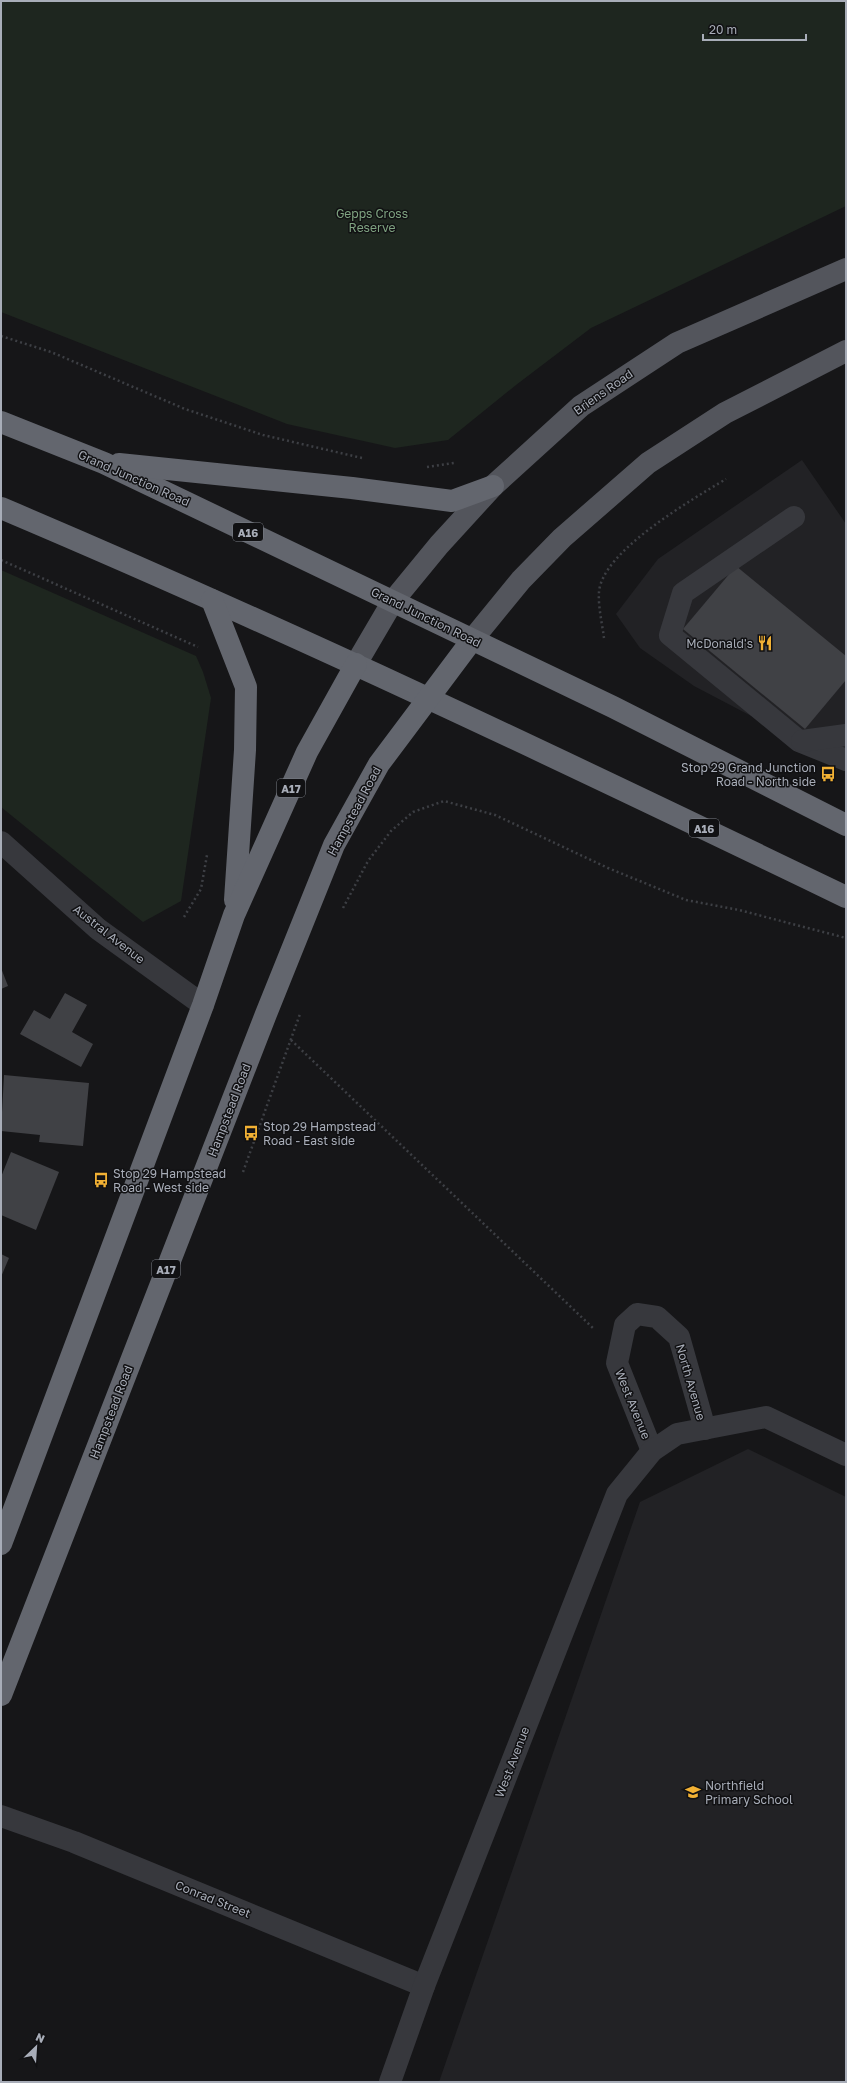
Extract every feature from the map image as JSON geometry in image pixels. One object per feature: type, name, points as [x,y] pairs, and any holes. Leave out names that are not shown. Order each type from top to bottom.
[{"type":"highway","name":"Grand Junction Road","points":[[1,422],[104,463],[620,711],[846,825]]},
{"type":"highway","points":[[104,463],[352,488],[452,501],[493,486]]},
{"type":"highway","name":"A16","points":[[1,508],[356,664],[846,897]]},
{"type":"highway","points":[[212,600],[246,687],[245,750],[234,915]]},
{"type":"highway","name":"A17","points":[[428,698],[472,640]]},
{"type":"highway","name":"A17","points":[[1,1544],[203,1005],[234,915],[307,752],[356,664]]},
{"type":"highway","name":"Hampstead Road","points":[[1,1695],[266,1014],[334,845],[379,764],[428,698]]},
{"type":"main road","name":"Briens Road","points":[[393,601],[439,545],[493,486],[580,406],[677,343],[846,269]]},
{"type":"main road","points":[[472,640],[521,580],[562,538],[648,463],[725,413],[846,351]]},
{"type":"main road","name":"A17","points":[[356,664],[393,601]]},
{"type":"street","points":[[794,518],[683,593],[670,635],[799,741],[846,760]]},
{"type":"street","points":[[799,741],[846,735]]},
{"type":"street","name":"Austral Avenue","points":[[1,842],[98,929],[203,1005]]},
{"type":"street","name":"North Avenue","points":[[637,1314],[657,1317],[679,1337],[705,1429]]},
{"type":"street","name":"West Avenue","points":[[637,1314],[626,1325],[616,1364],[652,1451]]},
{"type":"street","name":"North Avenue","points":[[677,1434],[766,1417],[846,1455]]},
{"type":"street","name":"West Avenue","points":[[390,2082],[424,1986],[617,1494],[652,1451],[677,1434]]},
{"type":"street","name":"Conrad Street","points":[[1,1816],[74,1842],[424,1986]]},
{"type":"path","points":[[1,336],[51,352],[185,409],[263,436],[369,460]]},
{"type":"path","points":[[424,467],[454,463]]},
{"type":"path","points":[[604,638],[599,591],[610,565],[637,540],[675,510],[726,479]]},
{"type":"path","points":[[1,560],[202,648]]},
{"type":"path","points":[[340,913],[368,861],[391,832],[413,812],[444,801],[495,816],[608,868],[686,900],[740,910],[846,938]]},
{"type":"path","points":[[184,917],[201,889],[207,854]]},
{"type":"path","points":[[243,1172],[301,1011]]},
{"type":"path","points":[[291,1040],[596,1331]]},
{"type":"shaded area","points":[[802,460],[846,524],[846,766],[694,686],[640,648],[616,614],[658,559]]},
{"type":"shaded area","name":"Northfield Primary School","points":[[748,1449],[846,1497],[846,2082],[439,2082],[640,1502]]},
{"type":"green space","name":"Gepps Cross Reserve","points":[[1,1],[846,1],[846,206],[591,328],[516,385],[448,440],[395,448],[287,424],[1,312]]},
{"type":"green space","points":[[1,570],[196,656],[203,672],[211,698],[181,901],[143,922],[1,807]]},
{"type":"building","name":"McDonald's","points":[[736,566],[846,656],[846,680],[805,729],[683,629]]},
{"type":"building","points":[[1,968],[8,986],[1,989]]},
{"type":"building","points":[[65,993],[87,1005],[72,1032],[93,1044],[81,1067],[20,1034],[34,1010],[50,1019]]},
{"type":"building","points":[[4,1075],[89,1083],[83,1146],[39,1142],[40,1135],[1,1131]]},
{"type":"building","points":[[11,1152],[59,1172],[36,1230],[1,1215],[1,1177]]},
{"type":"building","points":[[1,1254],[9,1258],[1,1277]]},
{"type":"place","name":"McDonald's","points":[[765,643]]},
{"type":"place","name":"Stop 29 Grand Junction Road - North side","points":[[828,774]]},
{"type":"place","name":"Stop 29 Hampstead Road - East side","points":[[251,1133]]},
{"type":"place","name":"Stop 29 Hampstead Road - West side","points":[[101,1180]]},
{"type":"place","name":"Northfield Primary School","points":[[693,1792]]}]
